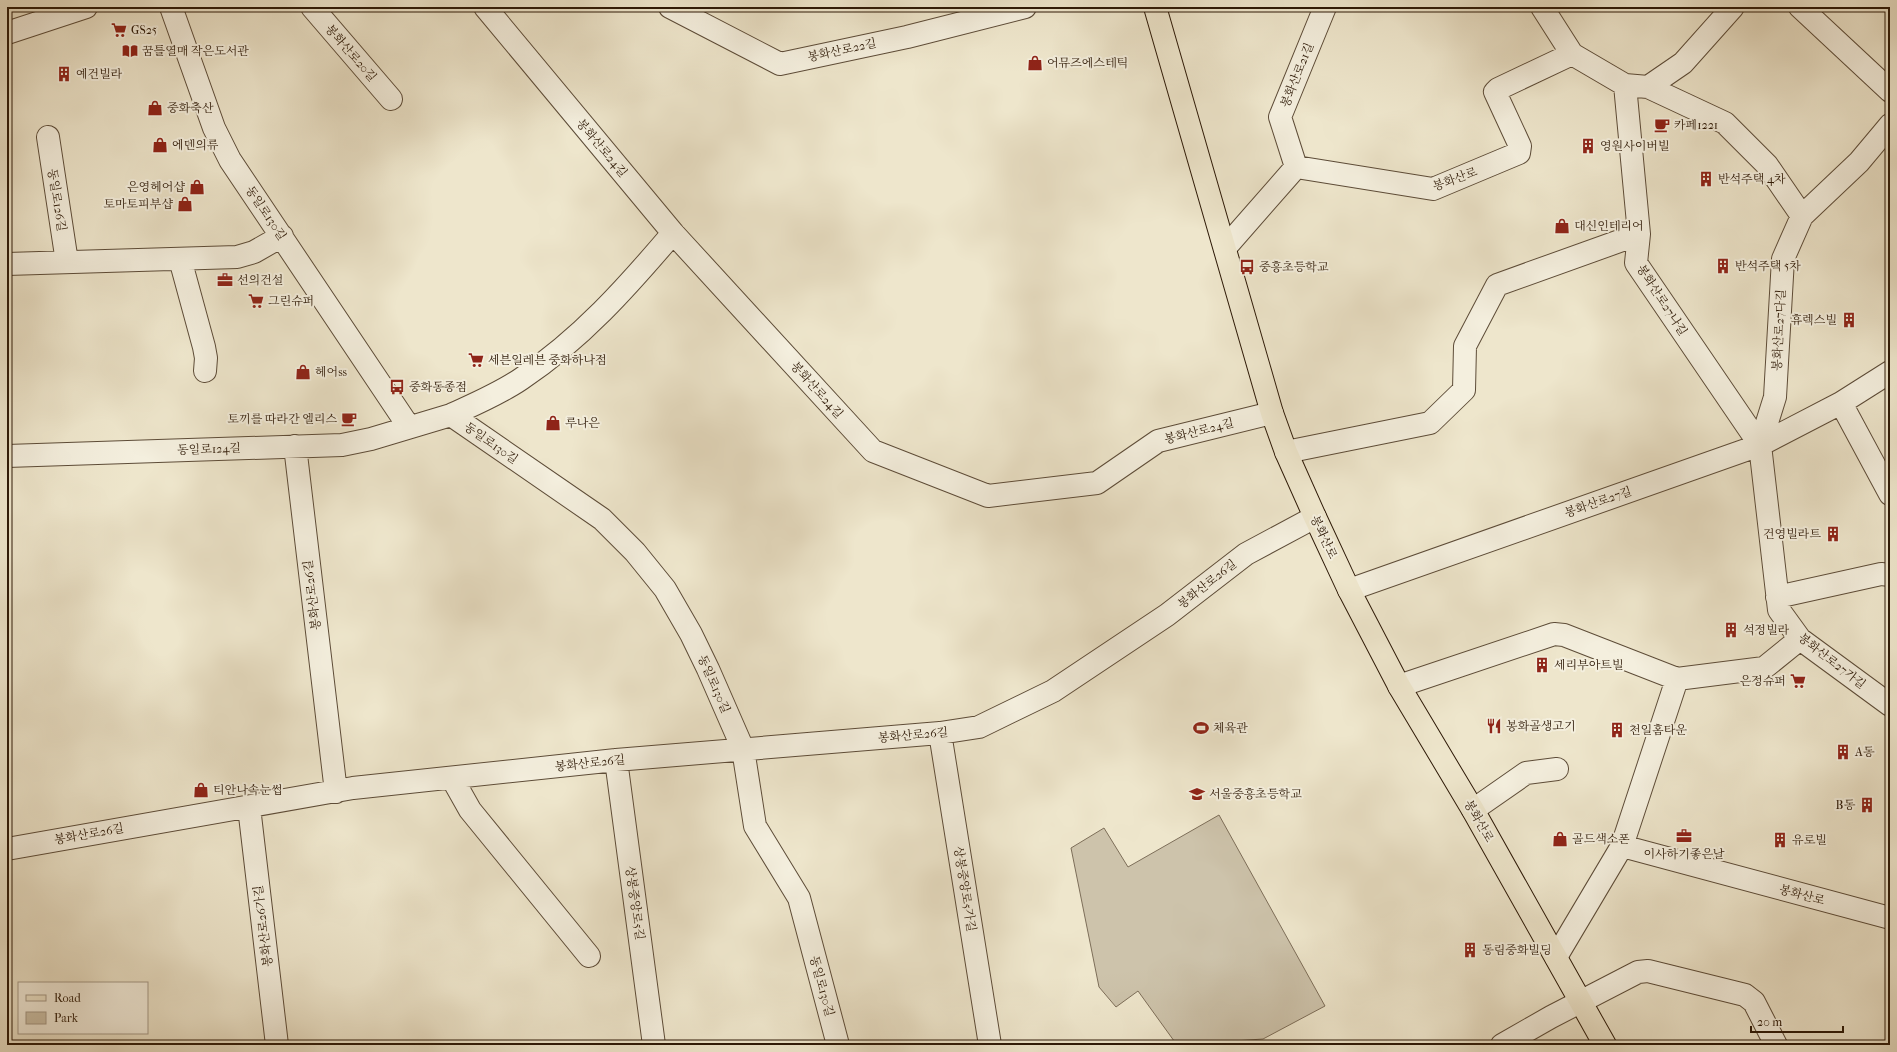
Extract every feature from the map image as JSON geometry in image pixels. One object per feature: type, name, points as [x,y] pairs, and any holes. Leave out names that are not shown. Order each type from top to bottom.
[{"type":"main road","name":"봉화산로","points":[[1155,7],[1272,413],[1286,452],[1349,590],[1399,686],[1473,810],[1605,1045]]},
{"type":"street","points":[[7,33],[86,7]]},
{"type":"street","name":"동일로130길","points":[[171,7],[214,128],[230,160],[409,426],[451,415],[501,391],[521,379],[552,356],[605,310],[630,284],[673,233]]},
{"type":"street","name":"봉화산로20길","points":[[312,7],[391,99]]},
{"type":"street","name":"봉화산로24길","points":[[485,7],[673,233],[873,451],[988,496],[1097,483],[1158,441],[1272,413]]},
{"type":"street","name":"봉화산로22길","points":[[670,7],[780,64],[907,37],[1024,7]]},
{"type":"street","name":"봉화산로21길","points":[[1296,167],[1280,117],[1325,7]]},
{"type":"street","points":[[1542,7],[1572,54],[1625,85],[1648,87],[1725,123],[1766,165],[1802,216]]},
{"type":"street","points":[[1648,87],[1683,64],[1733,7]]},
{"type":"street","points":[[1800,7],[1890,91]]},
{"type":"street","name":"봉화산로","points":[[1296,167],[1433,189],[1519,153],[1520,146],[1495,92],[1498,89],[1572,54]]},
{"type":"street","name":"봉화산로27나길","points":[[1625,85],[1639,234],[1636,263],[1760,445]]},
{"type":"street","name":"봉화산로27다길","points":[[1760,445],[1775,397],[1783,259],[1802,216],[1859,162],[1890,125]]},
{"type":"street","name":"동일로126길","points":[[48,137],[67,262]]},
{"type":"street","points":[[1225,248],[1296,167]]},
{"type":"street","points":[[1286,452],[1430,423],[1464,390],[1464,346],[1497,285],[1639,234]]},
{"type":"street","points":[[7,264],[245,256],[282,236]]},
{"type":"street","points":[[180,259],[204,346],[206,358],[205,371]]},
{"type":"street","name":"봉화산로27길","points":[[1349,590],[1760,445],[1841,403],[1890,372]]},
{"type":"street","points":[[1841,403],[1890,494]]},
{"type":"street","name":"동일로130길","points":[[451,415],[602,519],[635,552],[665,589],[691,634],[708,669],[742,749],[755,826],[799,898],[838,1045]]},
{"type":"street","name":"동일로124길","points":[[7,456],[342,445],[372,440],[409,426]]},
{"type":"street","name":"봉화산로27가길","points":[[1760,445],[1779,610],[1800,639],[1890,705]]},
{"type":"street","name":"봉화산로26길","points":[[295,446],[336,792]]},
{"type":"street","name":"봉화산로26길","points":[[7,849],[336,792],[616,760],[940,733],[979,727],[1053,691],[1167,615],[1246,554],[1315,517]]},
{"type":"street","points":[[1777,597],[1881,574],[1890,575]]},
{"type":"street","points":[[1399,686],[1554,634],[1564,635],[1677,679],[1764,668],[1800,639]]},
{"type":"street","points":[[1556,957],[1622,846],[1677,679]]},
{"type":"street","name":"상봉중앙로5가길","points":[[940,733],[990,1045]]},
{"type":"street","name":"상봉중앙로5길","points":[[616,760],[654,1045]]},
{"type":"street","points":[[1473,810],[1526,774],[1557,769]]},
{"type":"street","points":[[452,778],[470,810],[589,956]]},
{"type":"street","name":"봉화산로26가길","points":[[248,807],[277,1045]]},
{"type":"street","name":"봉화산로","points":[[1622,846],[1890,918]]},
{"type":"street","points":[[1502,1045],[1581,1001],[1638,972],[1648,971],[1745,995],[1754,1002],[1776,1045]]},
{"type":"green space","points":[[1219,815],[1325,1006],[1263,1039],[1177,1045],[1138,991],[1116,1007],[1099,987],[1071,848],[1104,828],[1128,867]]},
{"type":"place","name":"GS25","points":[[119,30]]},
{"type":"place","name":"꿈틀열매 작은도서관","points":[[130,51]]},
{"type":"place","name":"어뮤즈에스테틱","points":[[1035,63]]},
{"type":"place","name":"예건빌라","points":[[64,74]]},
{"type":"place","name":"중화축산","points":[[155,108]]},
{"type":"place","name":"카페1221","points":[[1662,125]]},
{"type":"place","name":"에덴의류","points":[[160,145]]},
{"type":"place","name":"영원사이버빌","points":[[1588,146]]},
{"type":"place","name":"반석주택 4차","points":[[1706,179]]},
{"type":"place","name":"은영헤어샵","points":[[197,187]]},
{"type":"place","name":"토마토피부샵","points":[[185,204]]},
{"type":"place","name":"대신인테리어","points":[[1562,226]]},
{"type":"place","name":"반석주택 5차","points":[[1723,266]]},
{"type":"place","name":"중흥초등학교","points":[[1247,267]]},
{"type":"place","name":"선의건설","points":[[225,280]]},
{"type":"place","name":"그린슈퍼","points":[[256,301]]},
{"type":"place","name":"휴렉스빌","points":[[1849,320]]},
{"type":"place","name":"세븐일레븐 중화하나점","points":[[476,360]]},
{"type":"place","name":"헤어ss","points":[[303,372]]},
{"type":"place","name":"중화동종점","points":[[397,387]]},
{"type":"place","name":"토끼를 따라간 엘리스","points":[[349,419]]},
{"type":"place","name":"루나은","points":[[553,423]]},
{"type":"place","name":"건영빌라트","points":[[1833,534]]},
{"type":"place","name":"석정빌라","points":[[1731,630]]},
{"type":"place","name":"세리부아트빌","points":[[1542,665]]},
{"type":"place","name":"은정슈퍼","points":[[1798,681]]},
{"type":"place","name":"봉화골생고기","points":[[1494,726]]},
{"type":"place","name":"체육관","points":[[1201,728]]},
{"type":"place","name":"천일홈타운","points":[[1617,730]]},
{"type":"place","name":"A동","points":[[1843,752]]},
{"type":"place","name":"티안나속눈썹","points":[[201,790]]},
{"type":"place","name":"서울중흥초등학교","points":[[1197,794]]},
{"type":"place","name":"B동","points":[[1867,805]]},
{"type":"place","name":"이사하기좋은날","points":[[1684,836]]},
{"type":"place","name":"골드색소폰","points":[[1560,839]]},
{"type":"place","name":"유로빌","points":[[1780,840]]},
{"type":"place","name":"동림중화빌딩","points":[[1470,950]]}]
